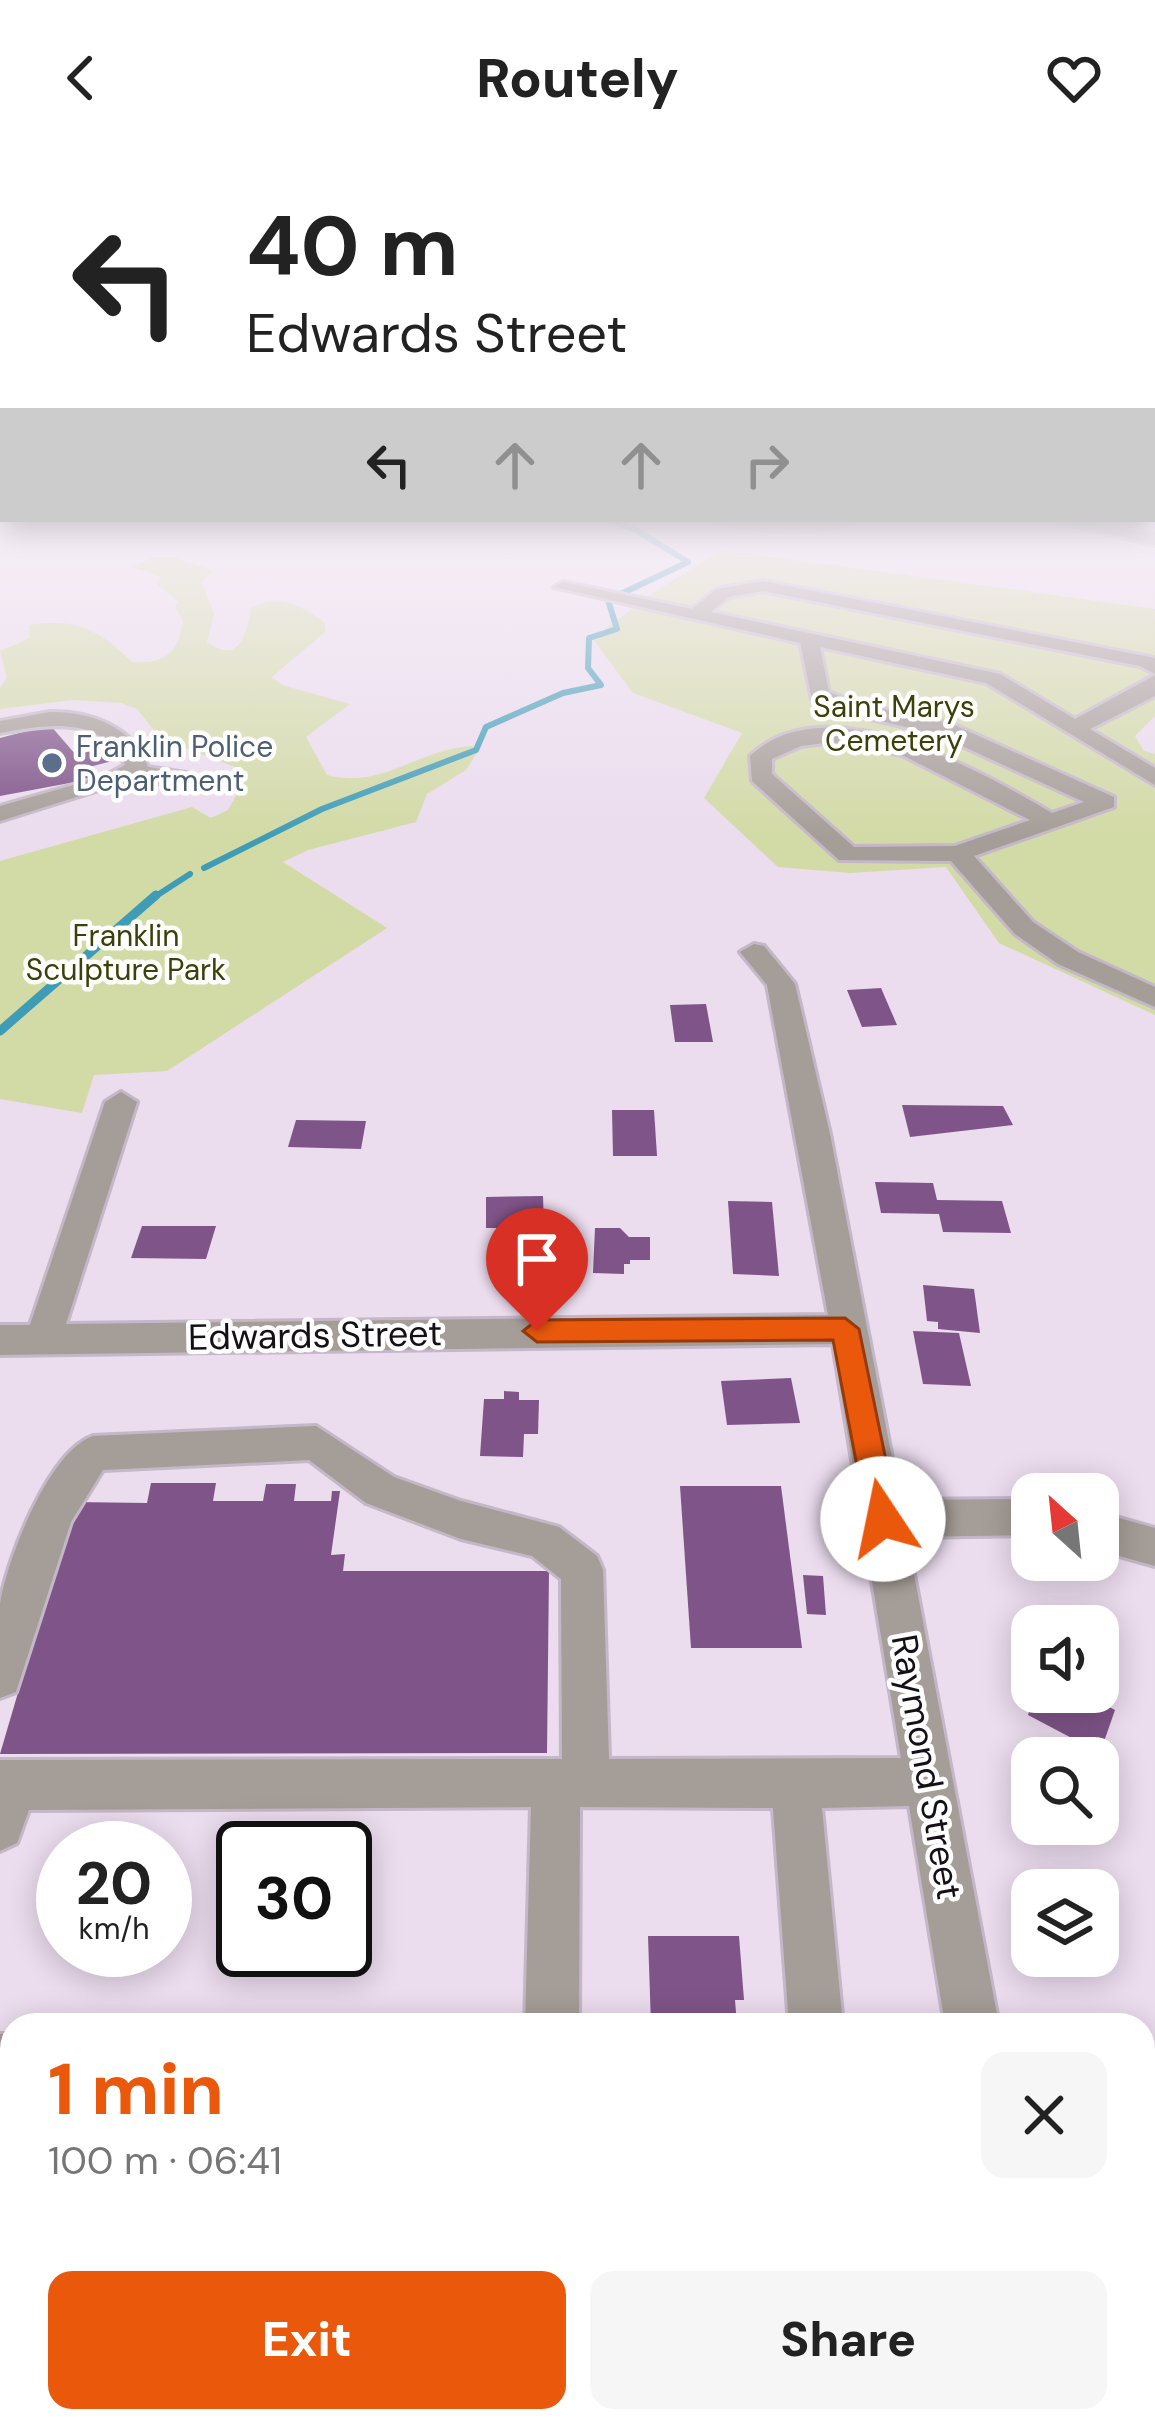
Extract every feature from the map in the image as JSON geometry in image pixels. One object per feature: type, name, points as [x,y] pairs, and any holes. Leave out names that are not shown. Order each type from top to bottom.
[{"type":"street","points":[[749,626],[993,678],[1155,778]]},
{"type":"street","points":[[969,626],[1146,661],[1155,668]]},
{"type":"street","points":[[809,639],[819,695],[837,705],[944,729],[1057,785],[1106,802],[958,853],[848,855],[760,776],[761,756],[783,742],[822,735],[894,745],[948,762],[1049,821]]},
{"type":"street","points":[[1075,728],[1152,689],[1155,681]]},
{"type":"street","points":[[0,727],[70,718],[102,724],[136,759],[133,772]]},
{"type":"street","points":[[0,814],[133,772],[192,781]]},
{"type":"street","points":[[958,853],[1024,928],[1068,958],[1155,998]]},
{"type":"street","name":"Raymond Street","points":[[754,952],[781,984],[814,1134],[970,2013]]},
{"type":"street","points":[[43,1340],[121,1102]]},
{"type":"street","name":"Edwards Street","points":[[0,1340],[845,1329]]},
{"type":"street","points":[[0,1676],[62,1492],[79,1462],[108,1450],[316,1443],[380,1490],[461,1520],[544,1540],[582,1570],[553,2013]]},
{"type":"street","points":[[883,1519],[1011,1517]]},
{"type":"street","points":[[1119,1537],[1155,1547]]},
{"type":"street","points":[[4,1799],[571,1782],[929,1781]]},
{"type":"street","points":[[795,1784],[815,2013]]},
{"type":"green space","name":"Franklin Sculpture Park","points":[[29,626],[78,626],[109,642],[132,662],[153,661],[168,655],[182,626],[211,626],[207,642],[227,650],[240,644],[247,626],[325,626],[326,631],[272,677],[282,685],[350,704],[306,737],[327,775],[365,777],[452,749],[472,746],[478,751],[466,770],[427,794],[416,822],[308,850],[283,862],[387,928],[167,1071],[94,1075],[82,1113],[0,1099],[0,861],[192,807],[211,818],[228,810],[243,783],[235,767],[160,738],[137,709],[121,703],[73,700],[0,709],[0,687],[7,678],[0,651],[30,638]]},
{"type":"green space","name":"Saint Marys Cemetery","points":[[609,626],[1155,626],[1155,716],[1135,736],[1144,751],[1155,754],[1155,1015],[999,943],[946,867],[850,873],[778,867],[704,798],[742,733],[633,693],[593,639]]},
{"type":"building","name":"Franklin Police Department","points":[[50,725],[76,755],[108,746],[120,759],[89,767],[96,775],[91,779],[0,796],[0,738]]},
{"type":"building","points":[[881,988],[897,1025],[862,1027],[847,990]]},
{"type":"building","points":[[706,1004],[713,1042],[675,1042],[670,1005]]},
{"type":"building","points":[[902,1105],[1003,1106],[1013,1125],[910,1137]]},
{"type":"building","points":[[612,1110],[654,1110],[657,1156],[613,1156]]},
{"type":"building","points":[[296,1120],[366,1121],[361,1149],[288,1147]]},
{"type":"building","points":[[875,1182],[933,1183],[937,1200],[1002,1201],[1011,1233],[943,1232],[939,1214],[881,1213]]},
{"type":"building","points":[[543,1196],[544,1227],[520,1228],[520,1237],[501,1238],[501,1228],[486,1228],[486,1197]]},
{"type":"building","points":[[728,1201],[772,1202],[779,1276],[733,1274]]},
{"type":"building","points":[[142,1226],[216,1226],[206,1259],[131,1258]]},
{"type":"building","points":[[595,1228],[620,1228],[629,1237],[650,1237],[650,1260],[630,1260],[624,1264],[624,1274],[593,1273]]},
{"type":"building","points":[[923,1285],[974,1289],[980,1333],[938,1329],[938,1322],[927,1321]]},
{"type":"building","points":[[913,1331],[959,1333],[971,1386],[923,1384]]},
{"type":"building","points":[[791,1378],[800,1423],[727,1425],[721,1381]]},
{"type":"building","points":[[504,1391],[519,1392],[519,1400],[539,1400],[538,1434],[524,1434],[523,1457],[480,1456],[484,1399],[504,1399]]},
{"type":"building","points":[[151,1483],[216,1483],[213,1501],[263,1501],[266,1484],[296,1484],[294,1501],[331,1501],[332,1491],[340,1491],[331,1555],[345,1554],[343,1571],[549,1571],[547,1753],[0,1754],[74,1502],[147,1503]]},
{"type":"building","points":[[680,1486],[781,1486],[802,1648],[691,1648]]},
{"type":"building","points":[[803,1575],[823,1576],[826,1615],[807,1614]]},
{"type":"building","points":[[1114,1713],[1106,1737],[1070,1737],[1028,1715]]},
{"type":"building","points":[[648,1936],[739,1936],[744,2000],[735,2000],[736,2013],[651,2013]]},
{"type":"waterway","points":[[204,868],[322,809],[476,750],[486,727],[563,693],[601,685],[588,668],[589,638],[616,626]]},
{"type":"waterway","points":[[153,898],[190,874]]},
{"type":"waterway","points":[[0,1031],[156,895]]},
{"type":"place","name":"Franklin Police Department","points":[[52,763]]},
{"type":"route","points":[[537,1331],[845,1329],[883,1519]]}]
